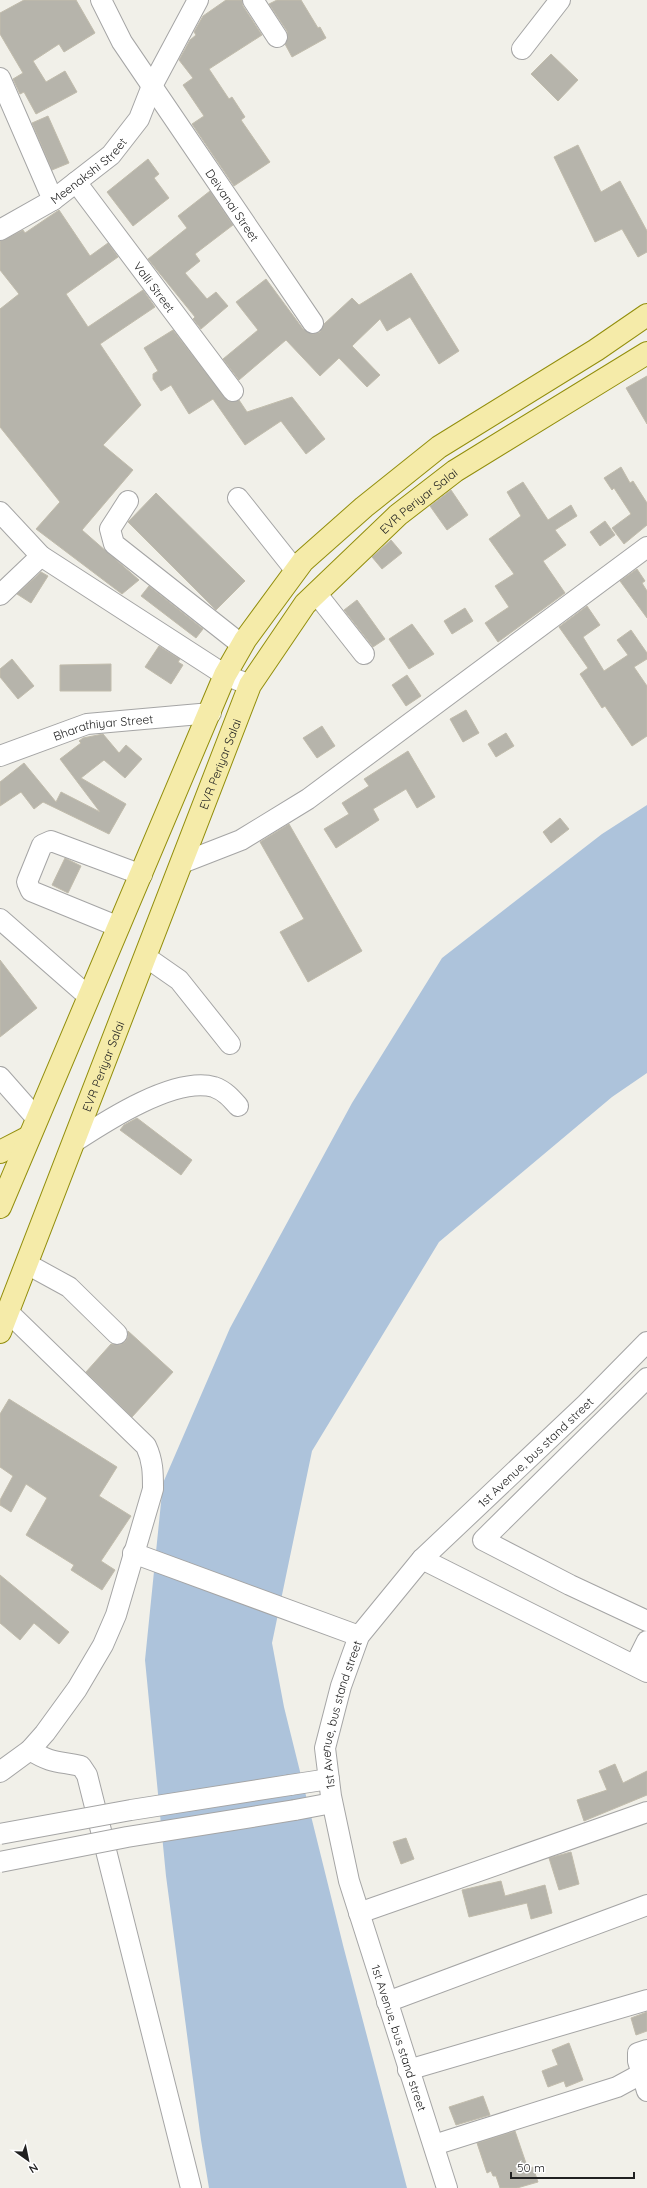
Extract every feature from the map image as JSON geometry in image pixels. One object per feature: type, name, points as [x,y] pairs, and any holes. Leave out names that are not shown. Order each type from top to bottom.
[{"type":"main road","name":"EVR Periyar Salai","points":[[0,1207],[211,713],[225,675],[242,645],[304,561],[364,507],[439,447],[596,350],[647,315]]},
{"type":"main road","name":"EVR Periyar Salai","points":[[0,1332],[250,685],[305,604],[398,515],[455,471],[647,353]]},
{"type":"main road","points":[[505,406],[522,431]]},
{"type":"main road","points":[[0,1152],[33,1128]]},
{"type":"street","name":"Deivanai Street","points":[[101,0],[122,42],[313,323]]},
{"type":"street","name":"Meenakshi Street","points":[[0,230],[53,200],[111,155],[139,119],[152,86],[198,0]]},
{"type":"street","points":[[253,0],[277,37]]},
{"type":"street","points":[[522,49],[560,0]]},
{"type":"street","points":[[0,78],[53,200]]},
{"type":"street","name":"Valli Street","points":[[76,182],[234,391]]},
{"type":"street","points":[[238,498],[296,571]]},
{"type":"street","points":[[128,501],[110,529],[114,544],[242,645]]},
{"type":"street","points":[[0,512],[41,556],[225,675],[250,685]]},
{"type":"street","points":[[182,863],[241,840],[308,799],[647,547]]},
{"type":"street","points":[[0,596],[41,556]]},
{"type":"street","points":[[316,593],[364,654]]},
{"type":"street","name":"Bharathiyar Street","points":[[0,756],[87,724],[211,713]]},
{"type":"street","points":[[119,927],[31,891],[27,882],[42,845],[51,840],[142,875]]},
{"type":"street","points":[[0,919],[89,997]]},
{"type":"street","points":[[146,957],[179,980],[230,1044]]},
{"type":"street","points":[[0,1077],[33,1128]]},
{"type":"street","points":[[74,1142],[127,1108],[170,1092],[204,1086],[214,1087],[223,1091],[238,1106]]},
{"type":"street","points":[[27,1264],[69,1287],[117,1334]]},
{"type":"street","points":[[0,1772],[30,1750],[77,1689],[102,1644],[116,1615],[153,1489],[152,1460],[146,1446],[8,1312]]},
{"type":"street","name":"1st Avenue, bus stand street","points":[[447,2188],[408,2070],[349,1881],[332,1803],[325,1748],[341,1686],[360,1636],[422,1559],[586,1404],[647,1342]]},
{"type":"street","points":[[647,1378],[483,1540],[570,1585],[647,1621]]},
{"type":"street","points":[[133,1553],[360,1636]]},
{"type":"street","points":[[422,1559],[641,1668],[647,1641]]},
{"type":"street","points":[[30,1750],[43,1758],[60,1764],[81,1766],[87,1775],[189,2180]]},
{"type":"street","points":[[0,1834],[131,1810],[329,1779]]},
{"type":"street","points":[[0,1862],[127,1837],[332,1803]]},
{"type":"street","points":[[359,1913],[647,1812]]},
{"type":"street","points":[[387,2002],[647,1905]]},
{"type":"street","points":[[408,2070],[647,2000]]},
{"type":"street","points":[[434,2145],[617,2087],[644,2083],[638,2053],[647,2050]]},
{"type":"water","points":[[647,805],[647,1073],[612,1097],[439,1242],[312,1451],[272,1643],[284,1707],[344,1949],[407,2188],[209,2188],[201,2140],[166,1876],[145,1660],[163,1483],[230,1328],[352,1103],[442,958],[602,834]]},
{"type":"building","points":[[24,0],[76,0],[95,33],[64,52],[59,44],[33,61],[46,82],[65,71],[77,92],[36,114],[24,92],[20,94],[13,79],[23,73],[0,34],[0,13]]},
{"type":"building","points":[[226,0],[242,0],[243,6],[262,35],[209,69],[229,99],[232,97],[245,117],[241,120],[270,162],[234,186],[192,124],[204,116],[183,85],[193,78],[179,60],[190,40],[196,35],[194,32],[203,16]]},
{"type":"building","points":[[277,0],[301,0],[326,38],[292,57],[285,44],[288,37],[287,31],[269,4]]},
{"type":"building","points":[[551,54],[578,80],[558,101],[531,74]]},
{"type":"building","points":[[48,116],[69,163],[52,170],[32,123]]},
{"type":"building","points":[[578,145],[601,192],[620,181],[647,231],[647,252],[638,257],[622,229],[595,242],[554,157]]},
{"type":"building","points":[[148,159],[159,174],[154,178],[169,198],[133,226],[107,192]]},
{"type":"building","points":[[210,191],[233,225],[195,254],[200,261],[185,273],[207,299],[216,292],[228,306],[201,329],[193,319],[195,317],[148,259],[187,228],[178,216]]},
{"type":"building","points":[[59,210],[90,256],[108,243],[118,257],[66,294],[88,327],[143,290],[155,307],[100,344],[141,405],[103,445],[133,470],[82,530],[139,580],[122,594],[36,529],[60,502],[0,427],[0,309],[19,294],[0,270],[0,241],[23,230],[25,233]]},
{"type":"building","points":[[411,273],[459,351],[439,364],[410,317],[387,331],[380,319],[352,346],[380,375],[367,387],[339,358],[320,376],[286,340],[239,380],[223,359],[258,330],[236,302],[266,279],[303,329],[313,334],[320,332],[324,324],[352,298],[359,305]]},
{"type":"building","points":[[173,330],[228,401],[239,400],[247,412],[292,397],[325,439],[306,454],[281,421],[245,445],[213,399],[189,414],[171,385],[161,391],[153,379],[153,374],[158,371],[144,348]]},
{"type":"building","points":[[647,376],[647,424],[626,388]]},
{"type":"building","points":[[621,467],[630,483],[633,481],[647,503],[647,525],[624,544],[612,528],[631,514],[614,488],[612,490],[604,478]]},
{"type":"building","points":[[523,482],[548,520],[571,505],[577,516],[555,530],[566,545],[543,561],[565,593],[498,642],[485,623],[509,607],[495,586],[514,574],[489,539],[521,516],[507,492]]},
{"type":"building","points":[[451,490],[468,515],[447,530],[430,506]]},
{"type":"building","points":[[156,493],[245,581],[216,610],[128,522]]},
{"type":"building","points":[[605,521],[615,535],[600,546],[590,532]]},
{"type":"building","points":[[391,540],[402,553],[382,569],[372,557]]},
{"type":"building","points":[[637,569],[645,581],[642,583],[647,591],[647,618],[620,581]]},
{"type":"building","points":[[41,572],[48,576],[31,603],[17,594]]},
{"type":"building","points":[[149,586],[203,629],[196,638],[141,596]]},
{"type":"building","points":[[357,600],[385,639],[373,647],[344,610]]},
{"type":"building","points":[[587,606],[600,625],[583,637],[604,671],[628,655],[617,640],[631,630],[647,653],[647,659],[634,667],[647,686],[647,736],[632,746],[605,706],[602,708],[580,674],[588,668],[559,627]]},
{"type":"building","points":[[465,608],[473,621],[452,634],[444,621]]},
{"type":"building","points":[[412,624],[434,654],[409,669],[389,639]]},
{"type":"building","points":[[159,646],[180,659],[178,662],[183,665],[171,684],[145,667]]},
{"type":"building","points":[[12,659],[34,686],[18,699],[0,677],[0,669]]},
{"type":"building","points":[[111,664],[111,691],[60,691],[60,665]]},
{"type":"building","points":[[407,675],[421,696],[406,706],[392,685]]},
{"type":"building","points":[[466,710],[479,733],[463,742],[450,719]]},
{"type":"building","points":[[322,726],[335,746],[317,758],[303,738]]},
{"type":"building","points":[[506,733],[514,746],[496,757],[488,744]]},
{"type":"building","points":[[103,734],[119,753],[126,745],[142,759],[125,778],[104,760],[81,778],[126,804],[109,834],[43,802],[34,809],[21,792],[0,806],[0,782],[24,763],[56,802],[61,792],[100,812],[60,759],[81,743],[79,741],[83,738]]},
{"type":"building","points":[[408,751],[435,797],[417,808],[406,789],[373,809],[379,820],[336,848],[324,829],[349,814],[342,803],[369,786],[364,779]]},
{"type":"building","points":[[560,818],[569,829],[551,843],[543,832]]},
{"type":"building","points":[[289,824],[362,951],[308,982],[280,932],[304,919],[260,842]]},
{"type":"building","points":[[65,858],[81,866],[68,893],[52,885]]},
{"type":"building","points":[[0,960],[37,1008],[0,1037]]},
{"type":"building","points":[[137,1118],[192,1160],[181,1175],[120,1130],[124,1125]]},
{"type":"building","points":[[128,1331],[173,1372],[132,1417],[86,1372],[111,1344],[120,1345],[125,1342],[128,1337]]},
{"type":"building","points":[[9,1399],[117,1467],[99,1496],[131,1516],[101,1561],[115,1570],[102,1590],[71,1570],[74,1565],[26,1535],[47,1498],[26,1484],[11,1512],[0,1505],[0,1500],[13,1476],[0,1467],[0,1414]]},
{"type":"building","points":[[0,1575],[69,1632],[59,1644],[34,1623],[20,1640],[0,1623]]},
{"type":"building","points":[[615,1764],[623,1783],[647,1771],[647,1795],[584,1821],[577,1800],[607,1790],[599,1771]]},
{"type":"building","points":[[406,1838],[414,1859],[401,1864],[393,1842]]},
{"type":"building","points":[[571,1852],[579,1884],[559,1890],[549,1858]]},
{"type":"building","points":[[501,1881],[505,1896],[545,1885],[552,1913],[531,1919],[527,1903],[469,1917],[462,1890]]},
{"type":"building","points":[[647,2012],[647,2031],[636,2035],[631,2018]]},
{"type":"building","points":[[569,2043],[583,2080],[566,2087],[564,2081],[548,2087],[542,2071],[558,2065],[552,2050]]},
{"type":"building","points":[[483,2096],[490,2115],[456,2125],[449,2107]]},
{"type":"building","points":[[515,2131],[528,2169],[533,2167],[538,2182],[517,2188],[500,2188],[496,2176],[493,2176],[491,2171],[487,2173],[477,2143]]}]
